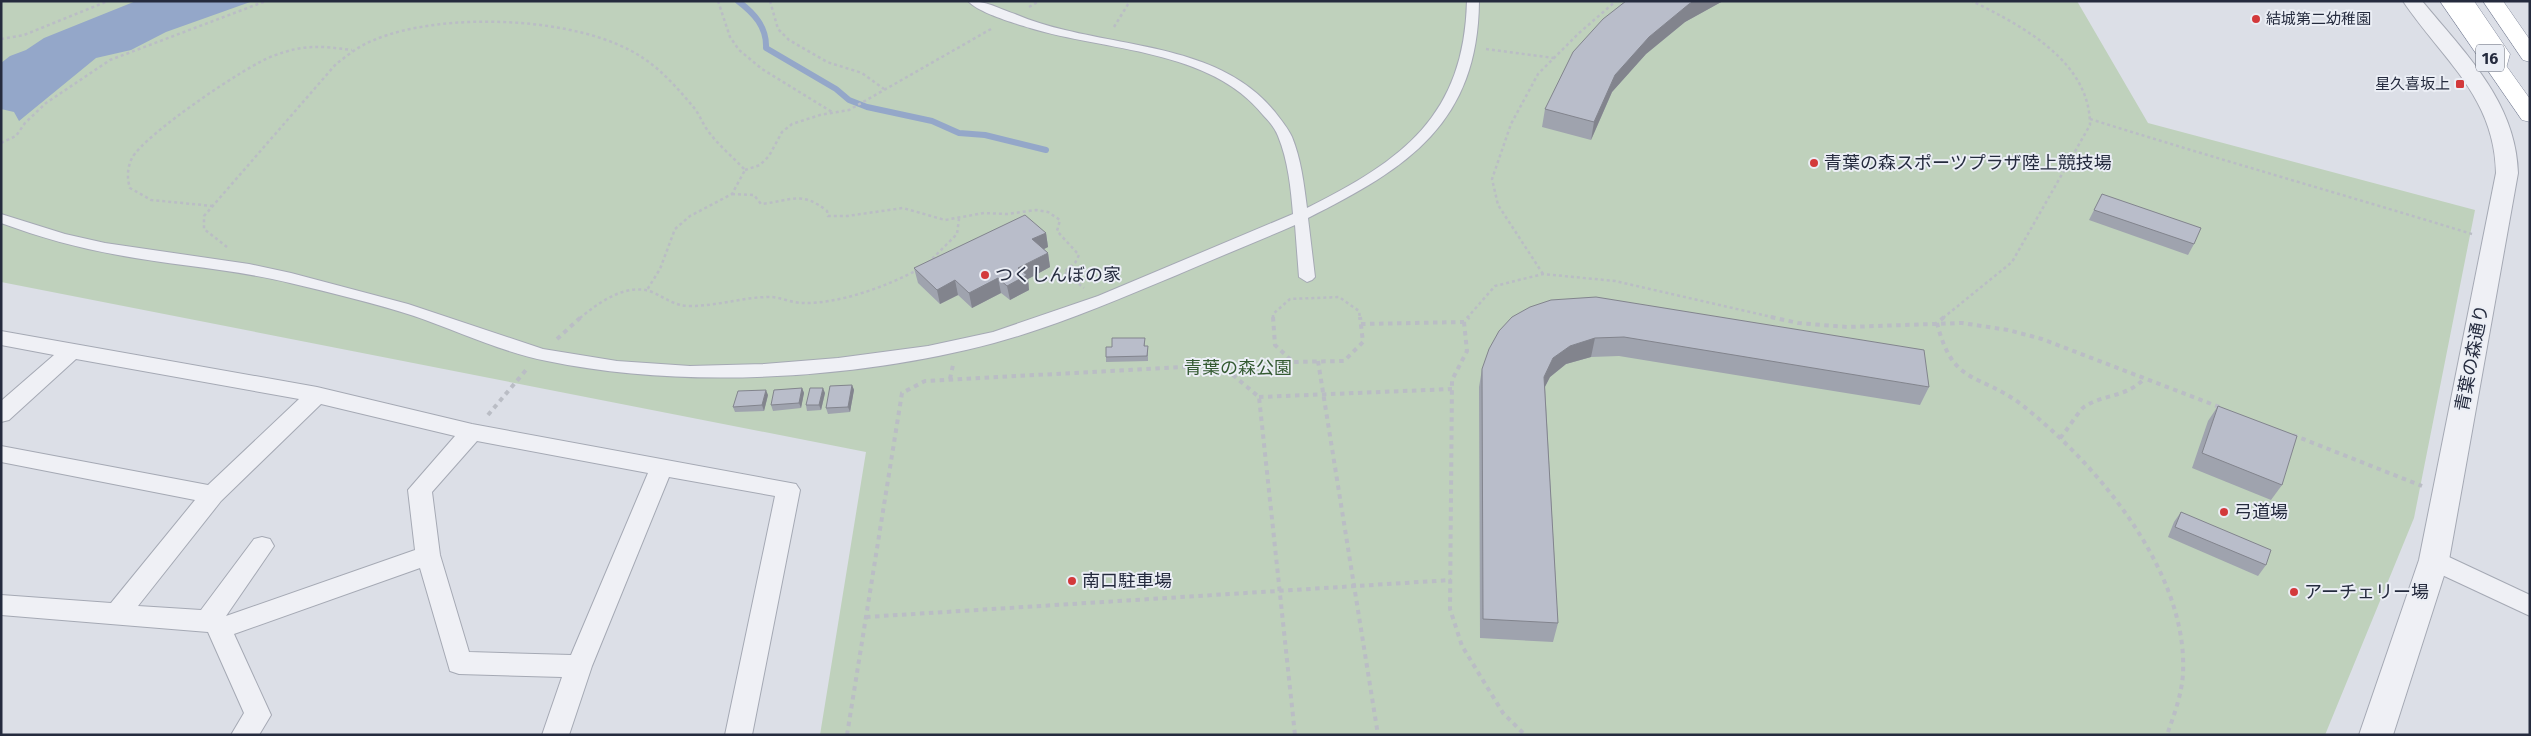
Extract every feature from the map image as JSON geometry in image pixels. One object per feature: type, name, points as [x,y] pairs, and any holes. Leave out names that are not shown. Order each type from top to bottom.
[{"type":"highway","name":"16","points":[[2450,1],[2530,115]]},
{"type":"highway","points":[[2464,1],[2499,54],[2496,67]]},
{"type":"highway","points":[[2493,1],[2530,56]]},
{"type":"street","points":[[974,1],[1010,18],[1066,34],[1179,58],[1237,82],[1267,106],[1286,137],[1300,218],[1307,277]]},
{"type":"street","points":[[1,218],[43,234],[118,251],[225,266],[286,277],[414,311],[541,354],[631,370],[710,373],[789,369],[900,357],[1013,332],[1100,301],[1300,218],[1336,200],[1391,163],[1432,127],[1454,96],[1470,47],[1473,1]]},
{"type":"street","name":"青葉の森通り","points":[[2376,735],[2434,560],[2507,173],[2507,153],[2495,114],[2484,94],[2412,1]]},
{"type":"street","points":[[1,338],[70,352],[317,395],[472,432],[788,490],[738,735]]},
{"type":"street","points":[[1,414],[70,352]]},
{"type":"street","points":[[117,614],[213,495],[317,395]]},
{"type":"street","points":[[472,432],[420,490],[428,555],[458,663],[579,666]]},
{"type":"street","points":[[1,454],[213,495]]},
{"type":"street","points":[[555,735],[579,666],[661,468]]},
{"type":"street","points":[[213,625],[262,546]]},
{"type":"street","points":[[1,605],[117,614],[213,625],[428,555]]},
{"type":"street","points":[[2434,560],[2530,606]]},
{"type":"street","points":[[213,625],[258,714],[244,735]]},
{"type":"path","points":[[1,39],[24,35],[108,1]]},
{"type":"path","points":[[1,143],[16,136],[25,123],[46,103],[110,60],[240,9],[266,1]]},
{"type":"path","points":[[718,1],[732,41],[738,50],[776,77],[828,108],[832,113]]},
{"type":"path","points":[[770,1],[778,29],[789,40],[827,62],[862,73],[884,89]]},
{"type":"path","points":[[1110,42],[1115,22],[1130,1]]},
{"type":"path","points":[[1543,274],[1498,205],[1492,179],[1511,124],[1538,74],[1579,33],[1616,1]]},
{"type":"path","points":[[1937,323],[1960,301],[1995,278],[2012,262],[2090,126],[2088,99],[2081,84],[2061,58],[2015,22],[1972,1]]},
{"type":"path","points":[[732,194],[745,170],[760,165],[769,156],[782,132],[792,124],[848,110],[1010,18]]},
{"type":"path","points":[[225,266],[232,251],[204,229],[204,216],[336,64],[353,50],[381,36],[420,27],[464,23],[524,23],[564,28],[616,43],[642,58],[693,106],[707,130],[745,170]]},
{"type":"path","points":[[213,206],[152,200],[130,188],[127,178],[132,158],[158,131],[200,100],[272,56],[312,45],[353,50]]},
{"type":"path","points":[[1470,47],[1555,58]]},
{"type":"path","points":[[2090,119],[2231,164],[2310,184],[2475,235]]},
{"type":"path","points":[[647,290],[660,269],[675,228],[690,216],[732,194],[754,195],[761,204],[775,204],[798,196],[814,199],[828,211],[828,216],[846,218],[881,209],[905,208],[926,214],[936,220],[959,220],[984,213],[1010,214],[1029,209],[1050,212],[1060,220],[1058,231],[1061,237],[1079,255],[1075,263],[1064,272],[1100,301]]},
{"type":"path","points":[[472,432],[541,354],[592,306],[627,292],[647,290],[674,305],[727,305],[750,298],[768,297],[802,303],[820,302],[902,279],[916,271],[936,257],[957,234],[959,220]]},
{"type":"path","points":[[1524,735],[1503,713],[1462,646],[1450,609],[1452,380],[1467,350],[1464,322],[1494,286],[1543,274],[1615,281],[1798,323],[1847,327],[1962,323],[2034,337],[2228,410]]},
{"type":"path","points":[[1290,298],[1339,298],[1359,311],[1363,342],[1344,361],[1318,361],[1293,362],[1275,345],[1274,314],[1290,298]]},
{"type":"path","points":[[1361,324],[1464,322]]},
{"type":"path","points":[[1937,323],[1939,332],[1955,367],[2010,396],[2084,460],[2126,510],[2159,573],[2174,612],[2183,666],[2176,710],[2167,735]]},
{"type":"path","points":[[1318,361],[1378,735]]},
{"type":"path","points":[[847,735],[902,393],[925,380],[1221,365],[1259,397],[1452,389]]},
{"type":"path","points":[[2060,438],[2072,425],[2083,407],[2134,389],[2145,378]]},
{"type":"path","points":[[1259,397],[1295,735]]},
{"type":"path","points":[[2284,432],[2423,486]]},
{"type":"path","points":[[866,617],[1451,580]]},
{"type":"green space","name":"青葉の森公園","points":[[1,1],[2077,1],[2148,123],[2475,210],[2414,518],[2325,735],[820,735],[866,452],[1,282]]},
{"type":"water","points":[[136,1],[253,1],[166,32],[131,50],[96,58],[19,121],[14,112],[1,109],[1,63],[10,56],[26,50],[44,38]]},
{"type":"building","points":[[1626,1],[1694,1],[1649,37],[1615,75],[1594,122],[1545,109],[1573,52],[1603,19]]},
{"type":"building","points":[[2102,194],[2201,228],[2194,244],[2094,210]]},
{"type":"building","name":"つくしんぼの家","points":[[1025,215],[1046,233],[1032,239],[1048,253],[1018,268],[1027,275],[1007,286],[998,278],[969,293],[955,280],[937,290],[914,268]]},
{"type":"building","points":[[1596,297],[1924,350],[1929,387],[1624,337],[1595,338],[1570,346],[1553,358],[1544,377],[1558,623],[1483,619],[1482,369],[1489,349],[1499,331],[1512,317],[1530,307],[1551,300]]},
{"type":"building","points":[[1112,338],[1145,338],[1144,346],[1148,346],[1147,356],[1106,357],[1106,347],[1112,347]]},
{"type":"building","points":[[852,385],[848,407],[826,408],[830,386]]},
{"type":"building","points":[[802,388],[799,403],[771,405],[774,390]]},
{"type":"building","points":[[810,388],[823,388],[819,405],[806,405]]},
{"type":"building","points":[[766,390],[762,405],[733,407],[738,391]]},
{"type":"building","points":[[2218,406],[2297,436],[2282,485],[2202,453]]},
{"type":"building","points":[[2181,512],[2271,550],[2266,565],[2175,527]]},
{"type":"waterway","points":[[738,1],[749,10],[762,27],[766,48],[836,89],[849,100],[867,107],[932,121],[959,133],[985,135],[1046,150]]},
{"type":"place","name":"結城第二幼稚園","points":[[2256,19]]},
{"type":"place","name":"星久喜坂上","points":[[2460,84]]},
{"type":"place","name":"青葉の森スポーツプラザ陸上競技場","points":[[1814,163]]},
{"type":"place","name":"つくしんぼの家","points":[[985,275]]},
{"type":"place","name":"弓道場","points":[[2224,512]]},
{"type":"place","name":"南口駐車場","points":[[1072,581]]},
{"type":"place","name":"アーチェリー場","points":[[2294,592]]}]
